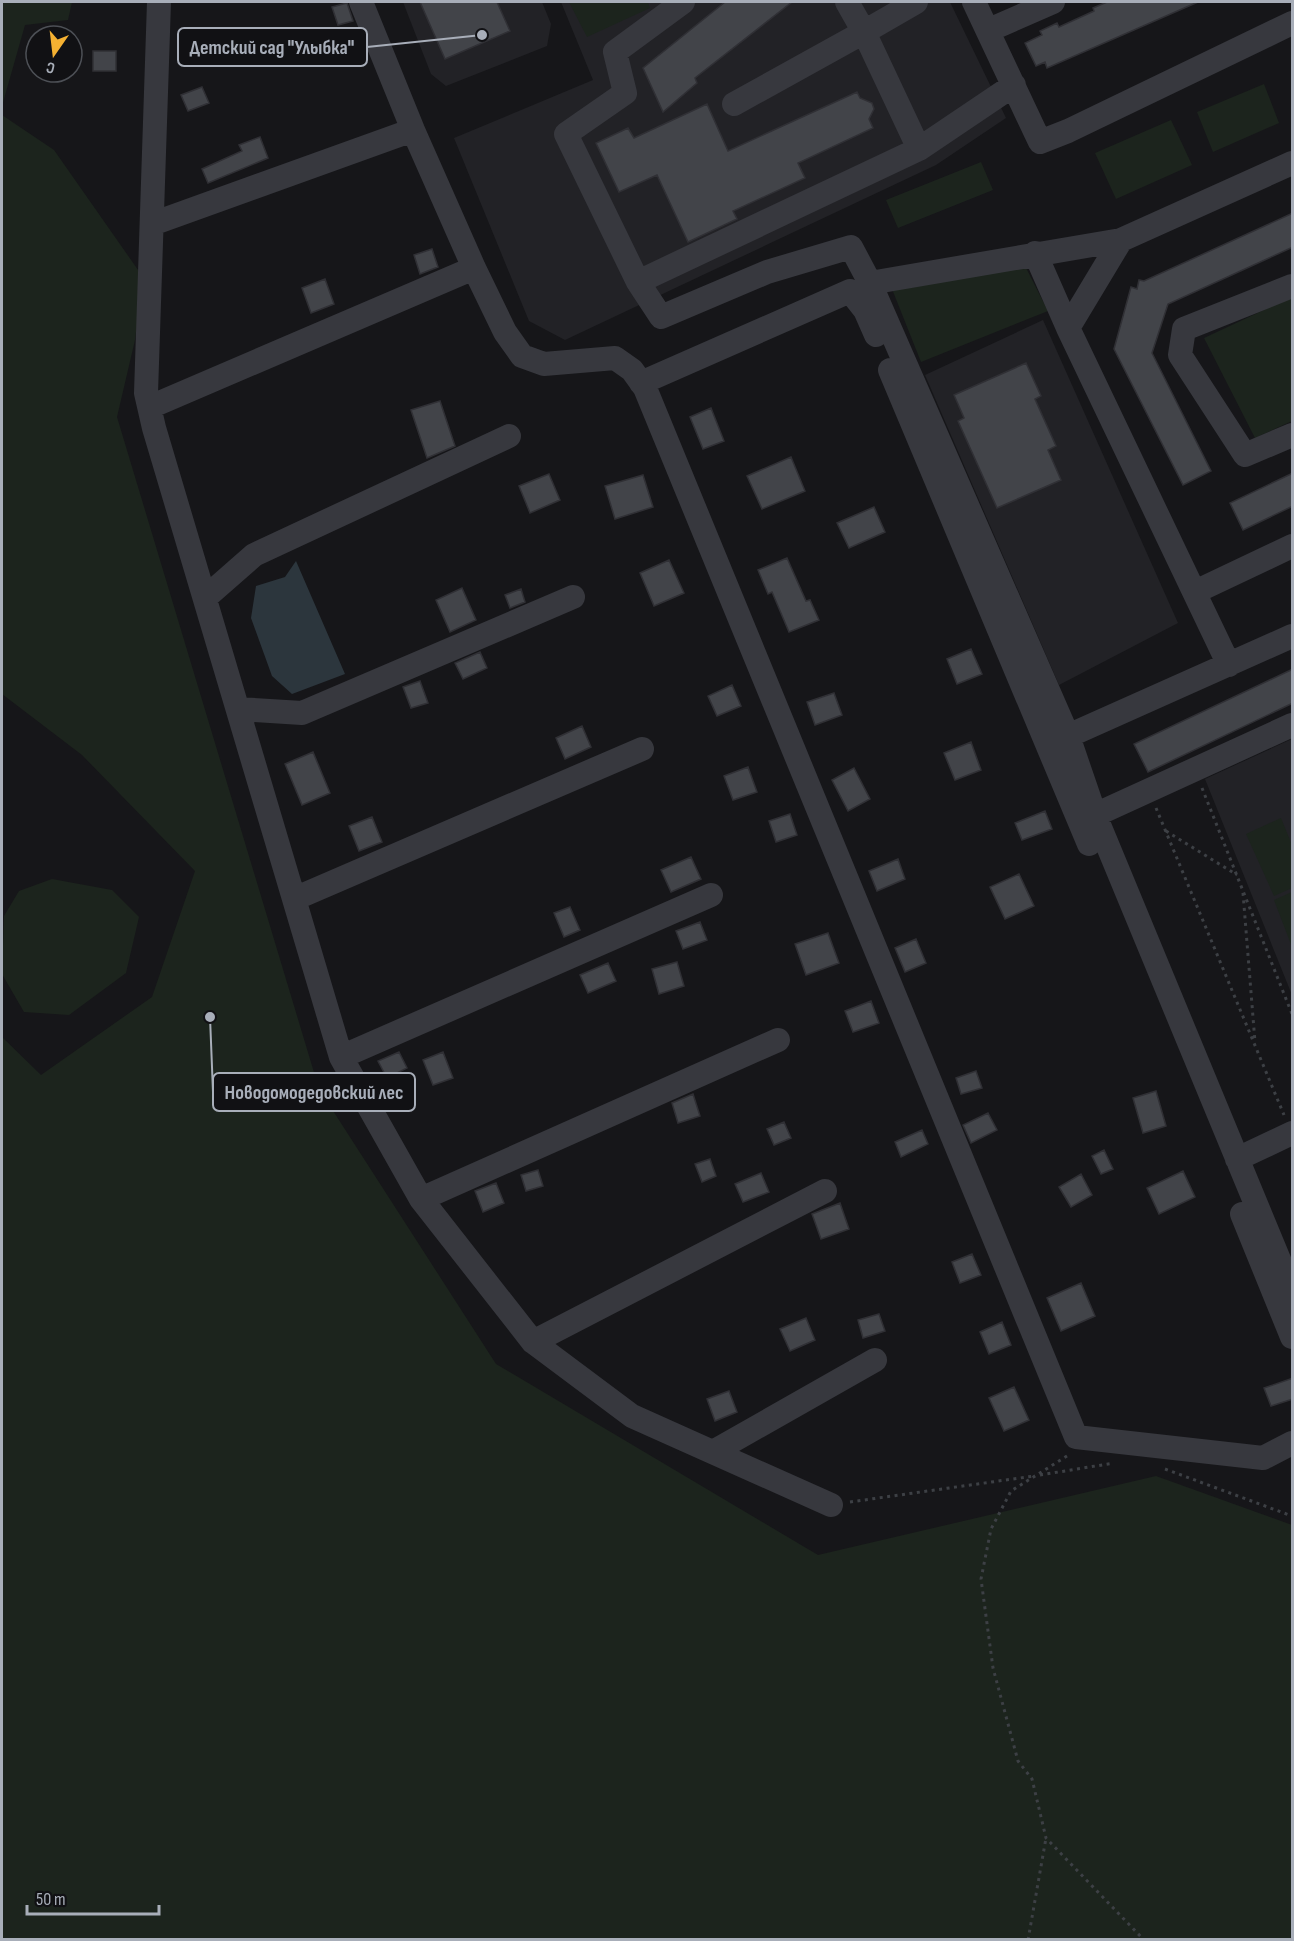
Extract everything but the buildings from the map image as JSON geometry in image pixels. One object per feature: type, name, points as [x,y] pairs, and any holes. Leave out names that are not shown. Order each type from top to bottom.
[{"type":"street","points":[[159,2],[146,393],[341,1057],[421,1199],[533,1342],[632,1416],[831,1505]]},
{"type":"street","points":[[362,2],[413,130],[474,268],[506,332],[522,356],[544,364],[615,358],[632,370],[641,383],[1076,1437],[1263,1458],[1293,1443]]},
{"type":"street","points":[[683,2],[615,52],[625,93],[566,134],[638,282],[661,317],[767,272],[851,247],[870,283],[1068,736],[1095,815],[1293,1292]]},
{"type":"street","points":[[847,2],[864,32],[919,149]]},
{"type":"street","points":[[734,104],[916,2]]},
{"type":"street","points":[[974,2],[1040,142],[1068,131],[1293,23]]},
{"type":"street","points":[[989,30],[1053,2]]},
{"type":"street","points":[[638,282],[919,149],[1014,85]]},
{"type":"street","points":[[152,224],[413,130]]},
{"type":"street","points":[[870,283],[1121,240],[1293,163]]},
{"type":"street","points":[[1068,328],[1121,240]]},
{"type":"street","points":[[1035,253],[1068,328],[1229,665]]},
{"type":"street","points":[[150,407],[474,268]]},
{"type":"street","points":[[1293,286],[1184,329],[1180,355],[1245,455],[1293,435]]},
{"type":"street","points":[[641,383],[850,291],[865,310],[1293,1337]]},
{"type":"street","points":[[205,598],[254,555],[509,436]]},
{"type":"street","points":[[1195,592],[1293,546]]},
{"type":"street","points":[[238,709],[302,713],[573,597]]},
{"type":"street","points":[[1068,736],[1293,636]]},
{"type":"street","points":[[1095,815],[1293,725]]},
{"type":"street","points":[[294,899],[642,748]]},
{"type":"street","points":[[341,1057],[711,895]]},
{"type":"street","points":[[421,1199],[778,1040]]},
{"type":"street","points":[[1237,1159],[1292,1133]]},
{"type":"street","points":[[533,1342],[825,1191]]},
{"type":"street","points":[[713,1452],[875,1359]]},
{"type":"path","points":[[1195,770],[1293,1014]]},
{"type":"path","points":[[1149,792],[1292,1133]]},
{"type":"path","points":[[1165,830],[1237,875]]},
{"type":"path","points":[[1243,890],[1255,1047]]},
{"type":"path","points":[[1028,1940],[1047,1838],[1032,1779],[1018,1761],[993,1668],[981,1579],[991,1529],[1011,1491],[1038,1476],[1072,1452],[1076,1437]]},
{"type":"path","points":[[831,1505],[1115,1463]]},
{"type":"path","points":[[1158,1466],[1293,1516]]},
{"type":"path","points":[[1047,1838],[1144,1940]]},
{"type":"shaded area","points":[[2,2],[72,2],[68,20],[24,24],[2,106]]},
{"type":"shaded area","points":[[403,2],[542,2],[551,24],[547,46],[446,86],[431,74]]},
{"type":"shaded area","points":[[561,2],[950,2],[1006,118],[936,165],[565,340],[529,321],[454,138],[593,80]]},
{"type":"shaded area","points":[[569,2],[648,2],[650,8],[587,37]]},
{"type":"shaded area","points":[[1264,84],[1279,123],[1213,152],[1197,112]]},
{"type":"shaded area","points":[[2,115],[54,150],[143,277],[135,340],[117,417],[319,1089],[496,1364],[818,1555],[1156,1476],[1292,1525],[1292,1939],[2,1939],[2,1037],[41,1075],[152,997],[195,871],[82,755],[2,694]]},
{"type":"shaded area","points":[[1171,120],[1192,165],[1116,199],[1095,153]]},
{"type":"shaded area","points":[[981,162],[993,190],[898,228],[886,200]]},
{"type":"shaded area","points":[[1024,264],[1048,311],[921,362],[892,289]]},
{"type":"shaded area","points":[[1292,297],[1292,421],[1255,438],[1204,338]]},
{"type":"shaded area","points":[[1043,320],[1178,623],[1059,685],[925,375]]},
{"type":"shaded area","points":[[296,561],[345,674],[292,694],[272,676],[251,618],[256,586],[285,577]]},
{"type":"shaded area","points":[[1292,739],[1292,995],[1205,779]]},
{"type":"shaded area","points":[[1281,818],[1292,845],[1292,888],[1274,896],[1246,834]]},
{"type":"shaded area","points":[[52,879],[112,890],[139,917],[126,973],[69,1015],[24,1012],[2,974],[4,916],[19,891]]},
{"type":"shaded area","points":[[1292,892],[1292,947],[1274,900]]},
{"type":"place","name":"Детский сад \"Улыбка\"","points":[[482,35]]},
{"type":"place","name":"Новодомодедовский лес","points":[[210,1017]]}]
